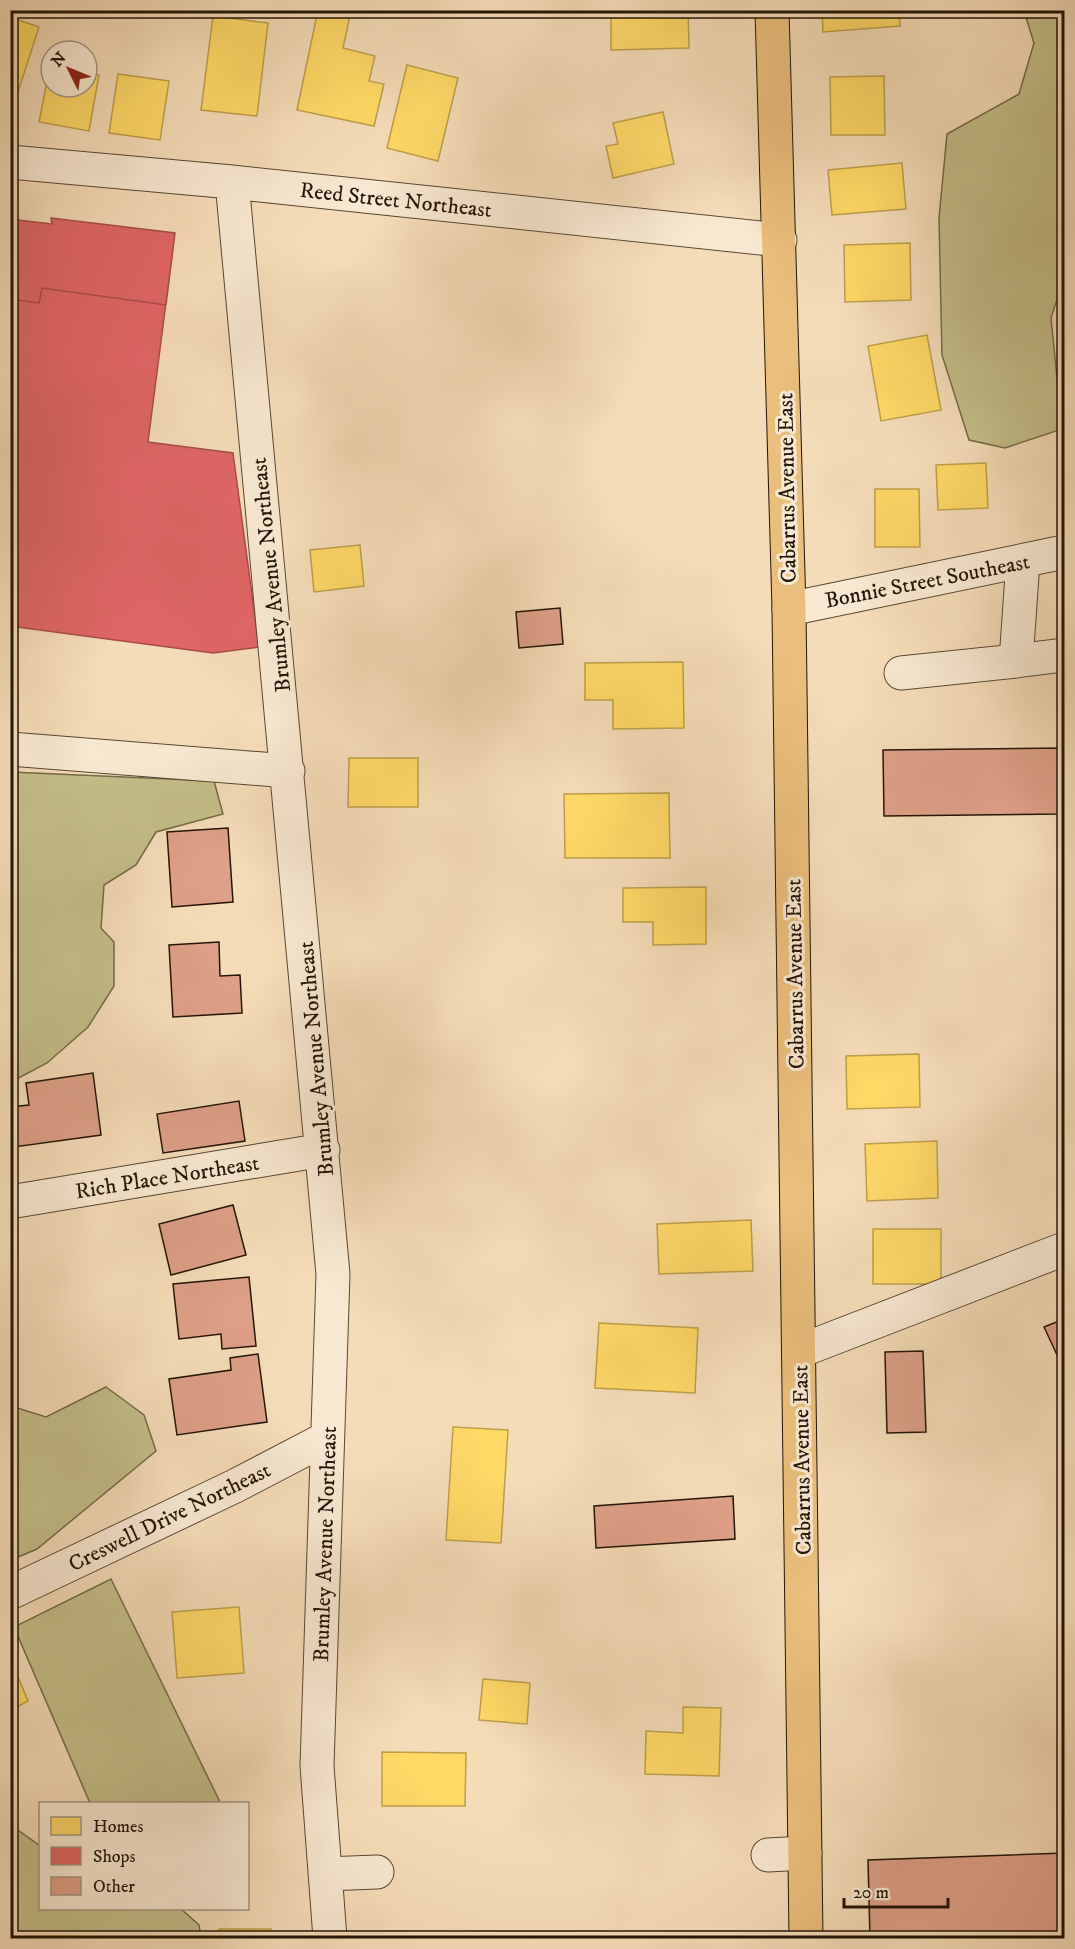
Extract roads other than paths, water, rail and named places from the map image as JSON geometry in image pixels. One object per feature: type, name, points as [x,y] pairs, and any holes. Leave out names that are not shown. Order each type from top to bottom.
[{"type":"main road","name":"Cabarrus Avenue East","points":[[772,10],[789,609],[806,1938]]},
{"type":"street","name":"Reed Street Northeast","points":[[10,162],[232,182],[780,240]]},
{"type":"street","name":"Brumley Avenue Northeast","points":[[232,182],[333,1274],[317,1766],[330,1938]]},
{"type":"street","name":"Bonnie Street Southeast","points":[[789,609],[1065,552]]},
{"type":"street","points":[[1016,661],[1023,561]]},
{"type":"street","points":[[901,673],[1065,656]]},
{"type":"street","points":[[10,748],[288,771]]},
{"type":"street","name":"Rich Place Northeast","points":[[10,1202],[323,1150]]},
{"type":"street","points":[[800,1351],[1065,1249]]},
{"type":"street","name":"Creswell Drive Northeast","points":[[10,1593],[224,1491],[327,1438]]},
{"type":"street","points":[[768,1854],[805,1853]]},
{"type":"street","points":[[325,1874],[376,1872]]}]
